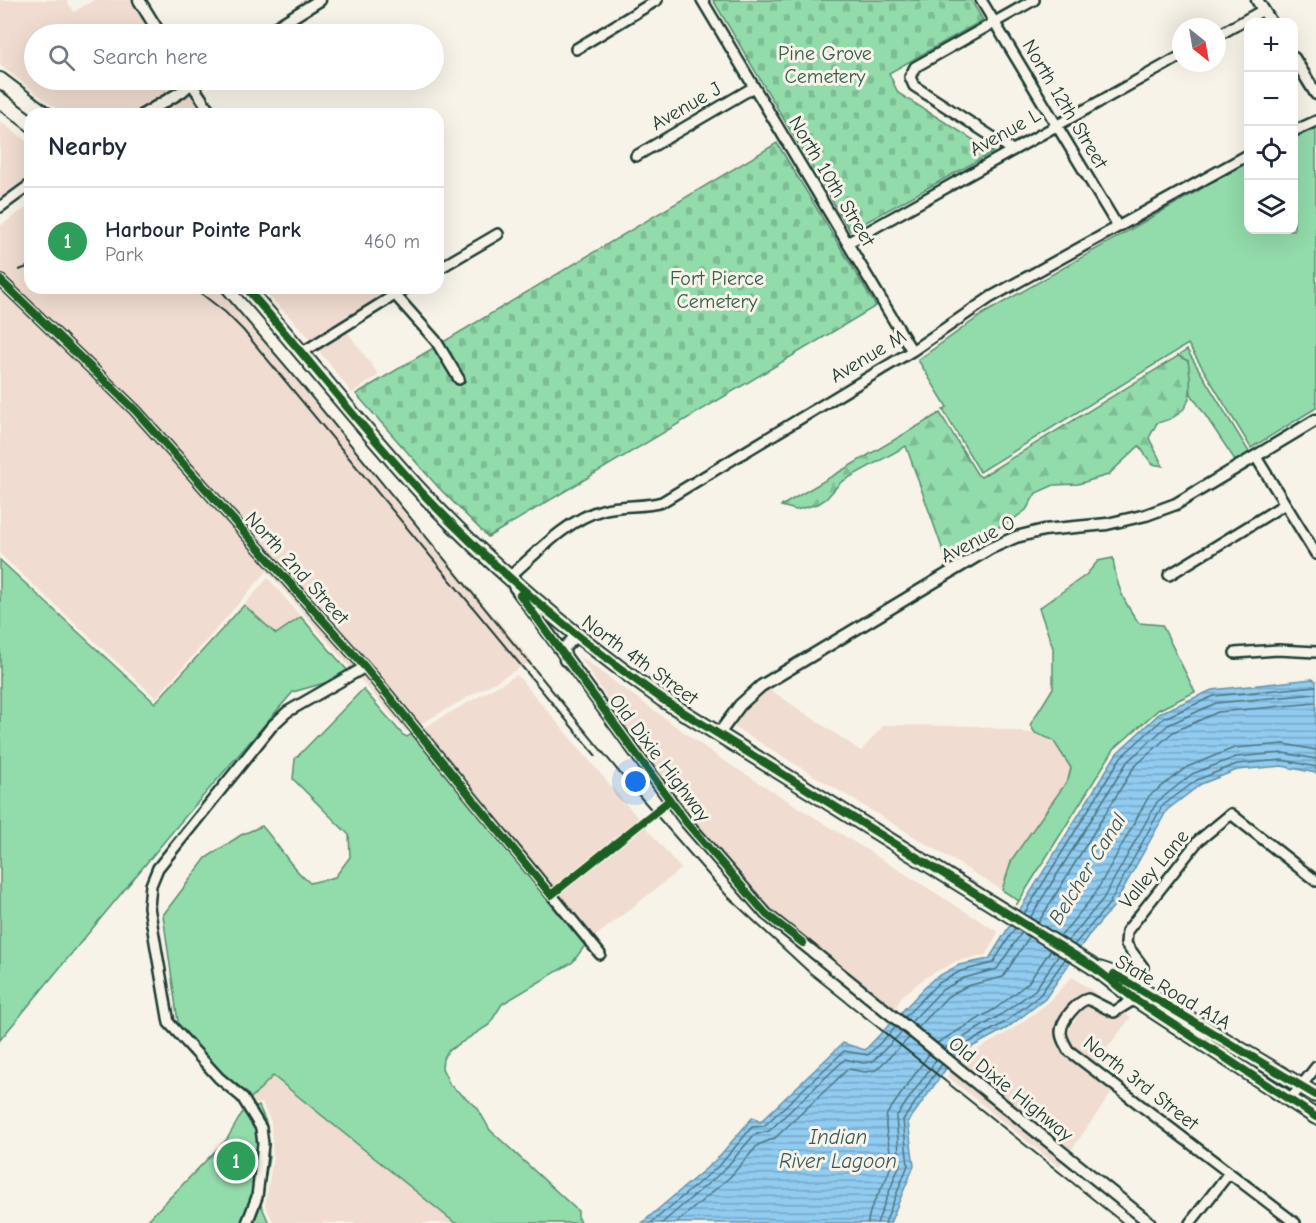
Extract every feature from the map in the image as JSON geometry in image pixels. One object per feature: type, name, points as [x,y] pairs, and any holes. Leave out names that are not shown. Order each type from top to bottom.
[{"type":"main road","points":[[0,80],[37,108]]},
{"type":"main road","name":"North 4th Street","points":[[251,294],[400,468],[508,578],[577,635],[662,699],[718,735],[1092,966]]},
{"type":"main road","name":"State Road A1A","points":[[1092,966],[1316,1095]]},
{"type":"main road","name":"State Road A1A","points":[[1136,993],[1316,1117]]},
{"type":"street","points":[[139,0],[154,24]]},
{"type":"street","points":[[281,24],[320,0]]},
{"type":"street","points":[[576,49],[657,0]]},
{"type":"street","name":"North 10th Street","points":[[702,0],[849,242],[912,351]]},
{"type":"street","name":"North 12th Street","points":[[981,0],[1118,226]]},
{"type":"street","points":[[1011,149],[914,86],[910,77],[915,67],[1034,0]]},
{"type":"street","points":[[1257,0],[1268,18]]},
{"type":"street","points":[[1226,31],[1263,10]]},
{"type":"street","name":"Avenue L","points":[[849,242],[1011,149],[1172,61]]},
{"type":"street","points":[[1298,66],[1316,94]]},
{"type":"street","name":"Avenue J","points":[[636,156],[754,87]]},
{"type":"street","points":[[153,108],[178,90]]},
{"type":"street","points":[[197,90],[208,108]]},
{"type":"street","points":[[1298,129],[1316,121]]},
{"type":"street","name":"Avenue M","points":[[508,578],[546,545],[588,515],[604,509],[649,506],[662,502],[912,351],[991,297],[1244,157]]},
{"type":"street","points":[[0,207],[24,189]]},
{"type":"street","points":[[444,266],[498,234]]},
{"type":"street","name":"North 2nd Street","points":[[0,280],[135,410],[365,667],[600,954]]},
{"type":"street","points":[[303,352],[388,294]]},
{"type":"street","points":[[395,294],[436,341],[459,378]]},
{"type":"street","name":"Avenue O","points":[[718,735],[740,705],[761,686],[989,549],[1016,537],[1044,530],[1107,524],[1146,515],[1176,504],[1316,420]]},
{"type":"street","points":[[1256,457],[1316,554]]},
{"type":"street","points":[[1169,575],[1285,504]]},
{"type":"street","name":"Old Dixie Highway","points":[[508,578],[686,822],[766,914],[1150,1223]]},
{"type":"street","points":[[566,660],[564,648],[577,635]]},
{"type":"street","points":[[1235,653],[1278,650],[1316,652]]},
{"type":"street","points":[[247,1223],[257,1197],[263,1144],[261,1128],[242,1097],[219,1078],[169,1023],[150,908],[151,885],[158,868],[272,726],[295,706],[365,667]]},
{"type":"street","name":"Valley Lane","points":[[1136,993],[1143,968],[1126,944],[1126,931],[1198,841],[1231,814],[1316,881]]},
{"type":"street","name":"North 3rd Street","points":[[1136,993],[1114,1012],[1084,1000],[1063,1023],[1063,1041],[1075,1056],[1295,1223]]},
{"type":"street","points":[[1290,1100],[1316,1067]]},
{"type":"street","points":[[1190,1223],[1229,1173]]},
{"type":"shaded area","points":[[0,0],[66,0],[74,12],[94,0],[134,0],[149,24],[24,24],[24,84],[0,65]]},
{"type":"shaded area","points":[[32,90],[171,90],[143,108],[55,108]]},
{"type":"shaded area","points":[[188,90],[201,108],[160,108]]},
{"type":"shaded area","points":[[0,121],[24,139],[24,184],[0,201]]},
{"type":"shaded area","points":[[24,209],[24,294],[223,294],[532,661],[406,732],[267,571],[156,698],[0,554],[0,226]]},
{"type":"shaded area","points":[[267,294],[387,294],[312,340]]},
{"type":"shaded area","points":[[346,330],[379,375],[352,393],[317,348]]},
{"type":"shaded area","points":[[268,578],[301,617],[277,634],[244,605]]},
{"type":"shaded area","points":[[579,656],[721,759],[998,932],[986,955],[957,961],[926,977],[902,996],[894,1010],[780,921],[727,864],[679,805]]},
{"type":"shaded area","points":[[517,675],[681,869],[592,939],[421,729]]},
{"type":"shaded area","points":[[766,687],[861,751],[884,725],[976,726],[1038,734],[1053,739],[1067,758],[1071,767],[1068,780],[1012,859],[1002,890],[731,725],[747,703]]},
{"type":"shaded area","points":[[1072,977],[1116,1007],[1111,1008],[1081,996],[1074,1002],[1057,1030],[1057,1041],[1064,1052],[1113,1091],[1069,1153],[956,1062],[1010,1031],[1048,1003]]},
{"type":"shaded area","points":[[1085,1005],[1109,1017],[1125,1014],[1131,1017],[1094,1065],[1069,1045],[1065,1035]]},
{"type":"shaded area","points":[[951,1069],[1064,1160],[1059,1167],[947,1076]]},
{"type":"shaded area","points":[[272,1076],[455,1223],[274,1223],[265,1205],[273,1158],[271,1122],[262,1103],[251,1104],[249,1100]]},
{"type":"green space","name":"Pine Grove Cemetery","points":[[713,0],[971,0],[983,20],[889,73],[898,93],[993,152],[850,231]]},
{"type":"green space","points":[[1316,128],[1316,408],[1251,448],[1188,344],[980,472],[943,410],[947,407],[918,360],[983,314],[1244,164],[1244,234],[1298,234],[1298,136]]},
{"type":"green space","name":"Fort Pierce Cemetery","points":[[777,143],[876,306],[488,537],[438,487],[356,394]]},
{"type":"green space","points":[[1187,350],[1249,452],[1316,415],[1237,463],[1191,394],[1188,361],[1178,356]]},
{"type":"green space","points":[[1178,356],[1188,361],[1190,392],[1188,401],[1178,414],[1157,423],[1149,438],[1163,466],[1152,464],[1139,446],[1108,475],[1078,484],[1054,485],[1036,493],[1026,510],[1004,526],[986,529],[945,556],[906,446],[841,482],[826,499],[818,504],[796,510],[781,506],[940,413],[981,477]]},
{"type":"green space","points":[[1113,558],[1118,584],[1129,608],[1139,623],[1162,625],[1195,692],[1158,710],[1114,749],[1019,901],[1002,890],[1012,859],[1068,780],[1071,768],[1053,740],[1035,733],[1030,725],[1053,688],[1053,648],[1039,608],[1086,575],[1098,561]]},
{"type":"green space","points":[[0,560],[155,703],[244,605],[276,634],[301,617],[348,671],[328,682],[293,692],[178,825],[0,1040]]},
{"type":"green space","points":[[363,689],[403,735],[407,737],[413,733],[586,944],[573,962],[502,1004],[489,1025],[448,1051],[443,1059],[442,1068],[450,1085],[477,1107],[490,1130],[578,1211],[578,1219],[581,1223],[455,1223],[273,1076],[250,1099],[222,1075],[179,1029],[163,915],[206,858],[241,835],[262,826],[296,870],[310,883],[335,877],[350,857],[349,835],[293,779],[295,759]]},
{"type":"green space","points":[[259,1106],[266,1122],[269,1157],[261,1205],[269,1223],[145,1223],[227,1139],[242,1113]]},
{"type":"water","name":"Indian River Lagoon","points":[[1312,679],[1316,681],[1316,773],[1282,766],[1237,770],[1201,784],[1167,810],[1113,907],[1088,936],[1045,999],[1007,1028],[955,1056],[908,1122],[914,1166],[890,1223],[642,1223],[716,1160],[753,1117],[760,1122],[843,1043],[865,1050],[933,979],[959,965],[989,959],[1117,753],[1160,713],[1212,690]]},
{"type":"railway","points":[[0,110],[24,128]]},
{"type":"railway","points":[[19,270],[24,268]]},
{"type":"railway","points":[[202,294],[243,330],[596,756]]},
{"type":"railway","points":[[224,294],[300,383],[628,783],[727,896],[810,973],[1123,1223]]},
{"type":"cycle path","points":[[0,280],[135,410],[365,667],[551,895],[670,800]]},
{"type":"cycle path","points":[[251,294],[381,447],[454,526],[511,579],[600,653],[662,699],[1092,966],[1135,999],[1316,1117]]},
{"type":"cycle path","points":[[520,595],[686,822],[766,914],[803,943]]},
{"type":"cycle path","points":[[1114,974],[1316,1095]]},
{"type":"place","name":"Harbour Pointe Park","points":[[236,1161]]},
{"type":"water label","name":"Belcher Canal","points":[[1087,869]]}]
